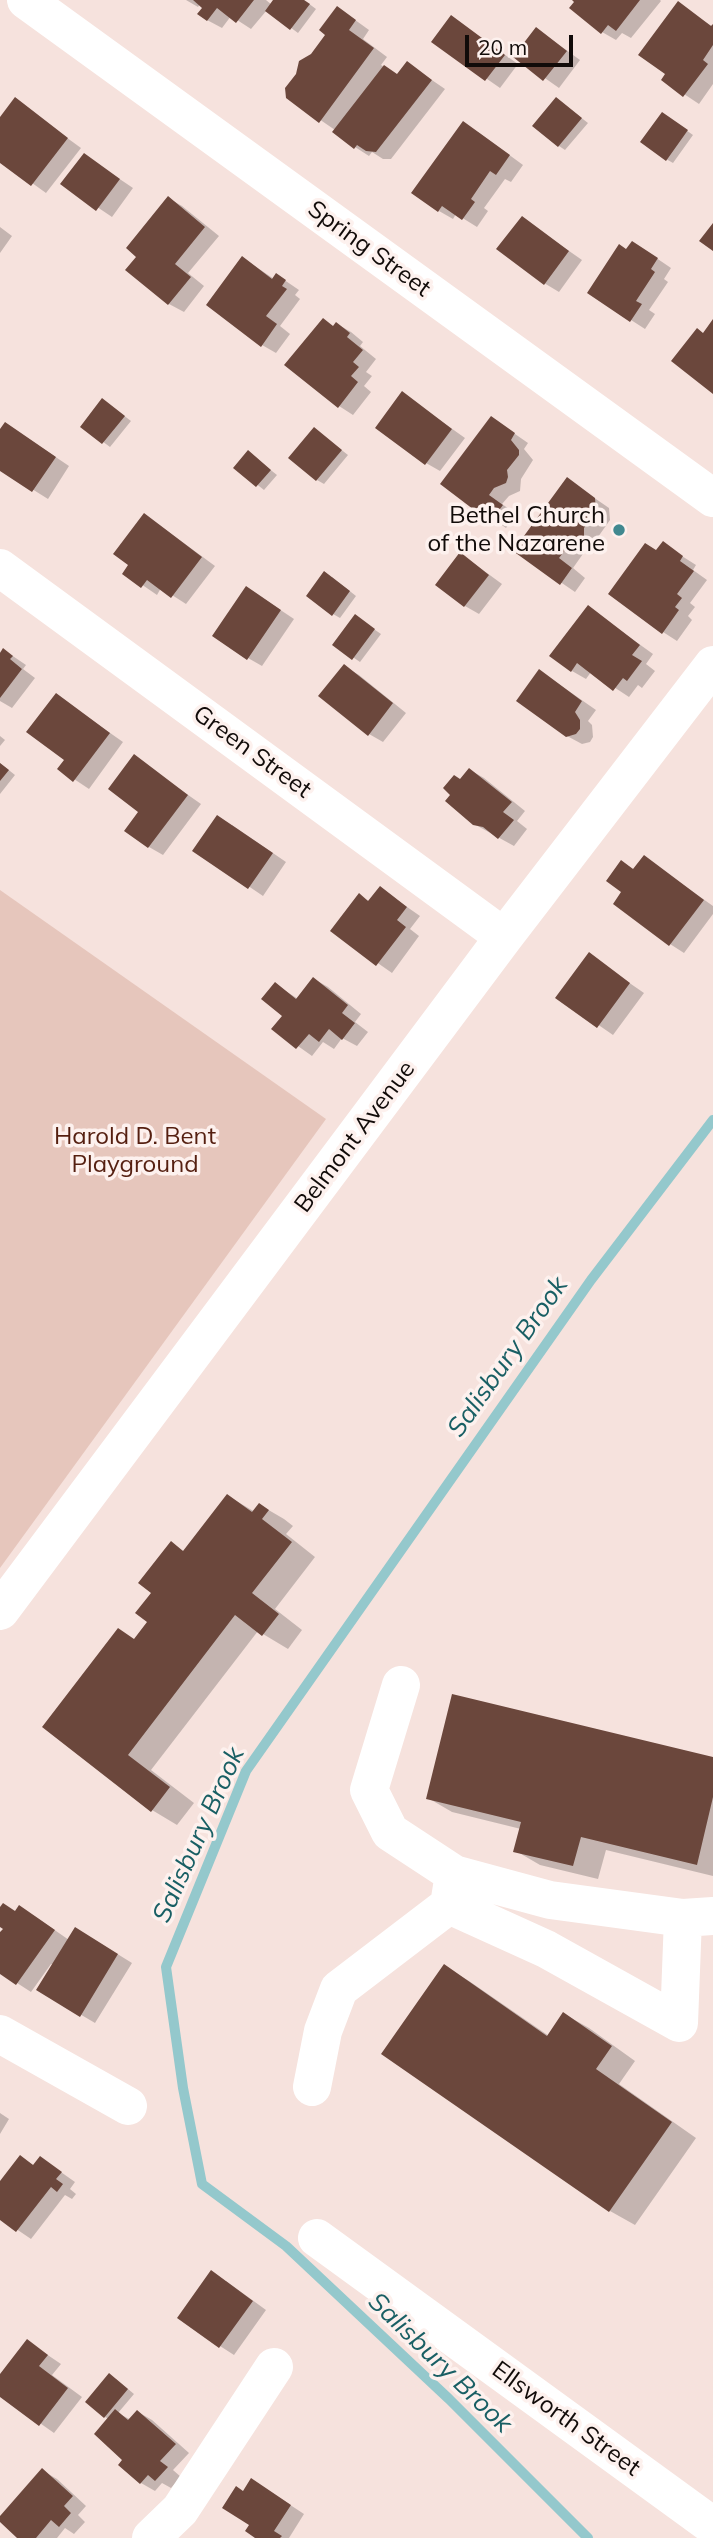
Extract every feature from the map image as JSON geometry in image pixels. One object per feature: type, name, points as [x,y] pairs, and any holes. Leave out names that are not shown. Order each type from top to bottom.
[{"type":"street","name":"Spring Street","points":[[26,0],[713,498]]},
{"type":"street","name":"Green Street","points":[[0,568],[504,937]]},
{"type":"street","name":"Belmont Avenue","points":[[0,1611],[504,937],[713,665]]},
{"type":"street","points":[[312,2087],[323,2031],[339,1989],[451,1889],[698,1917],[678,2023],[546,1949],[451,1889],[390,1832],[369,1790],[401,1685]]},
{"type":"street","points":[[0,2034],[128,2106]]},
{"type":"street","name":"Ellsworth Street","points":[[317,2238],[713,2526]]},
{"type":"street","points":[[151,2538],[180,2510],[274,2368]]},
{"type":"green space","name":"Harold D. Bent Playground","points":[[0,890],[326,1119],[0,1568]]},
{"type":"building","points":[[193,0],[254,0],[236,23],[217,8],[207,21],[197,14],[202,8]]},
{"type":"building","points":[[273,0],[304,0],[310,4],[290,30],[265,11]]},
{"type":"building","points":[[572,0],[640,0],[616,31],[608,25],[601,34],[569,8],[574,2]]},
{"type":"building","points":[[678,1],[711,26],[713,24],[713,45],[703,60],[708,64],[683,97],[661,80],[665,74],[638,55]]},
{"type":"building","points":[[337,6],[356,20],[349,30],[374,48],[319,123],[286,98],[285,88],[296,74],[299,61],[311,54],[325,35],[319,30]]},
{"type":"building","points":[[451,15],[505,55],[485,81],[431,42]]},
{"type":"building","points":[[536,27],[567,51],[543,81],[513,57]]},
{"type":"building","points":[[407,61],[432,80],[376,152],[366,151],[357,145],[354,149],[332,132],[384,65],[397,74]]},
{"type":"building","points":[[15,97],[68,138],[31,186],[0,163],[0,117]]},
{"type":"building","points":[[556,97],[582,118],[558,147],[532,126]]},
{"type":"building","points":[[662,112],[688,130],[666,161],[640,142]]},
{"type":"building","points":[[463,121],[510,155],[496,175],[490,171],[471,199],[475,202],[462,220],[442,206],[438,212],[411,193]]},
{"type":"building","points":[[84,153],[120,179],[96,211],[60,184]]},
{"type":"building","points":[[168,196],[205,227],[175,264],[191,277],[168,305],[125,270],[136,257],[126,248]]},
{"type":"building","points":[[522,216],[569,251],[544,285],[496,249]]},
{"type":"building","points":[[713,223],[713,251],[699,241]]},
{"type":"building","points":[[632,241],[658,258],[651,269],[655,272],[636,301],[642,304],[630,322],[587,293],[619,244],[626,249]]},
{"type":"building","points":[[242,256],[272,279],[276,273],[286,280],[282,286],[287,289],[266,316],[277,324],[261,347],[206,305]]},
{"type":"building","points":[[323,318],[333,326],[336,322],[350,333],[347,337],[363,350],[353,362],[359,367],[351,376],[358,382],[338,408],[284,365]]},
{"type":"building","points":[[713,319],[713,394],[671,361],[697,328],[703,333]]},
{"type":"building","points":[[402,391],[452,429],[425,465],[375,428]]},
{"type":"building","points":[[102,398],[125,416],[102,444],[80,427]]},
{"type":"building","points":[[491,416],[515,433],[511,440],[519,450],[519,455],[507,470],[506,483],[494,488],[489,495],[503,505],[490,522],[440,484]]},
{"type":"building","points":[[5,422],[56,457],[32,492],[0,471],[0,429]]},
{"type":"building","points":[[314,427],[342,450],[316,481],[288,458]]},
{"type":"building","points":[[248,450],[271,470],[256,487],[233,468]]},
{"type":"building","points":[[567,477],[595,498],[596,511],[584,528],[584,539],[578,544],[570,544],[559,558],[572,568],[560,585],[513,551]]},
{"type":"building","points":[[144,513],[202,557],[171,598],[147,580],[141,588],[122,574],[128,565],[113,554]]},
{"type":"building","points":[[663,541],[683,556],[680,561],[694,571],[677,594],[682,598],[675,607],[679,610],[662,634],[608,594],[645,543],[656,550]]},
{"type":"building","points":[[460,552],[489,575],[464,607],[435,585]]},
{"type":"building","points":[[324,571],[350,591],[332,616],[306,596]]},
{"type":"building","points":[[246,586],[281,610],[247,660],[212,636]]},
{"type":"building","points":[[588,605],[640,645],[632,655],[642,661],[627,681],[623,678],[613,691],[577,663],[571,672],[549,656]]},
{"type":"building","points":[[355,614],[375,629],[352,660],[332,645]]},
{"type":"building","points":[[3,648],[13,656],[10,659],[22,669],[0,698],[0,653]]},
{"type":"building","points":[[344,664],[393,703],[368,736],[318,696]]},
{"type":"building","points":[[539,669],[582,701],[575,712],[580,720],[580,729],[576,734],[566,737],[516,701]]},
{"type":"building","points":[[56,693],[110,733],[73,782],[57,769],[64,760],[26,732]]},
{"type":"building","points":[[134,754],[188,795],[148,848],[124,831],[138,812],[108,789]]},
{"type":"building","points":[[0,763],[9,770],[0,781]]},
{"type":"building","points":[[469,768],[512,802],[503,812],[514,820],[498,839],[483,827],[473,825],[445,801],[450,795],[443,788],[454,775],[460,779]]},
{"type":"building","points":[[217,815],[273,853],[248,889],[192,851]]},
{"type":"building","points":[[644,855],[704,900],[669,946],[613,904],[621,892],[606,881],[621,860],[633,869]]},
{"type":"building","points":[[380,886],[407,907],[397,920],[406,927],[376,966],[330,931],[359,893],[368,901]]},
{"type":"building","points":[[589,952],[630,983],[597,1028],[555,998]]},
{"type":"building","points":[[313,977],[348,1005],[342,1013],[355,1023],[342,1040],[329,1029],[319,1042],[309,1034],[296,1049],[271,1029],[282,1016],[261,999],[275,982],[296,999]]},
{"type":"building","points":[[227,1494],[252,1512],[259,1503],[269,1510],[262,1519],[292,1542],[252,1593],[279,1614],[262,1636],[235,1615],[128,1755],[170,1787],[151,1812],[42,1727],[118,1628],[134,1639],[147,1622],[135,1613],[151,1593],[138,1583],[171,1541],[183,1551]]},
{"type":"building","points":[[452,1694],[713,1757],[713,1797],[697,1865],[581,1837],[573,1866],[513,1852],[521,1822],[426,1799]]},
{"type":"building","points":[[3,1903],[15,1911],[19,1905],[55,1930],[16,1985],[0,1974],[0,1932],[3,1929],[0,1927],[0,1907]]},
{"type":"building","points":[[75,1927],[118,1954],[80,2017],[36,1990]]},
{"type":"building","points":[[444,1964],[547,2036],[563,2012],[612,2046],[596,2069],[672,2122],[609,2212],[381,2054]]},
{"type":"building","points":[[20,2155],[33,2165],[40,2156],[62,2172],[56,2179],[63,2184],[57,2192],[51,2187],[16,2232],[0,2220],[0,2181]]},
{"type":"building","points":[[211,2270],[253,2301],[219,2348],[177,2318]]},
{"type":"building","points":[[27,2339],[48,2355],[39,2366],[68,2388],[39,2426],[0,2397],[0,2374]]},
{"type":"building","points":[[109,2373],[128,2389],[104,2418],[85,2402]]},
{"type":"building","points":[[115,2409],[128,2420],[137,2410],[176,2444],[160,2461],[168,2467],[155,2481],[148,2475],[140,2484],[118,2465],[122,2460],[94,2434]]},
{"type":"building","points":[[42,2468],[73,2496],[64,2506],[71,2513],[59,2527],[51,2520],[36,2538],[17,2538],[0,2522],[0,2516]]},
{"type":"building","points":[[251,2478],[291,2505],[274,2531],[282,2536],[280,2538],[255,2538],[245,2531],[249,2525],[222,2508],[236,2486],[243,2491]]},
{"type":"waterway","name":"Salisbury Brook","points":[[588,2538],[449,2399],[286,2246],[202,2184],[183,2088],[166,1967],[246,1771],[591,1280],[713,1120]]},
{"type":"place","name":"Bethel Church of the Nazarene","points":[[619,530]]}]
